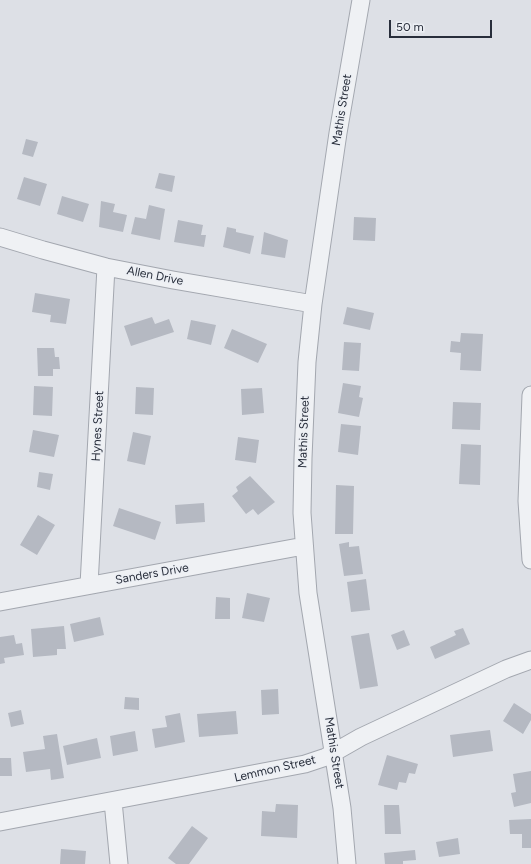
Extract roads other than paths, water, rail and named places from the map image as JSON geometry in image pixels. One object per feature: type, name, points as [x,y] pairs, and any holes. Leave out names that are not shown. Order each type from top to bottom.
[{"type":"street","name":"Mathis Street","points":[[348,864],[334,752],[308,593],[302,513],[302,458],[313,304],[338,132],[361,0]]},
{"type":"street","name":"Allen Drive","points":[[0,237],[106,267],[313,304]]},
{"type":"street","name":"Hynes Street","points":[[90,585],[106,267]]},
{"type":"street","points":[[531,396],[527,501],[531,560]]},
{"type":"street","name":"Sanders Drive","points":[[0,602],[304,546]]},
{"type":"street","name":"Lemmon Street","points":[[0,822],[305,764],[326,757],[360,737],[531,660]]},
{"type":"street","points":[[113,801],[119,864]]}]
